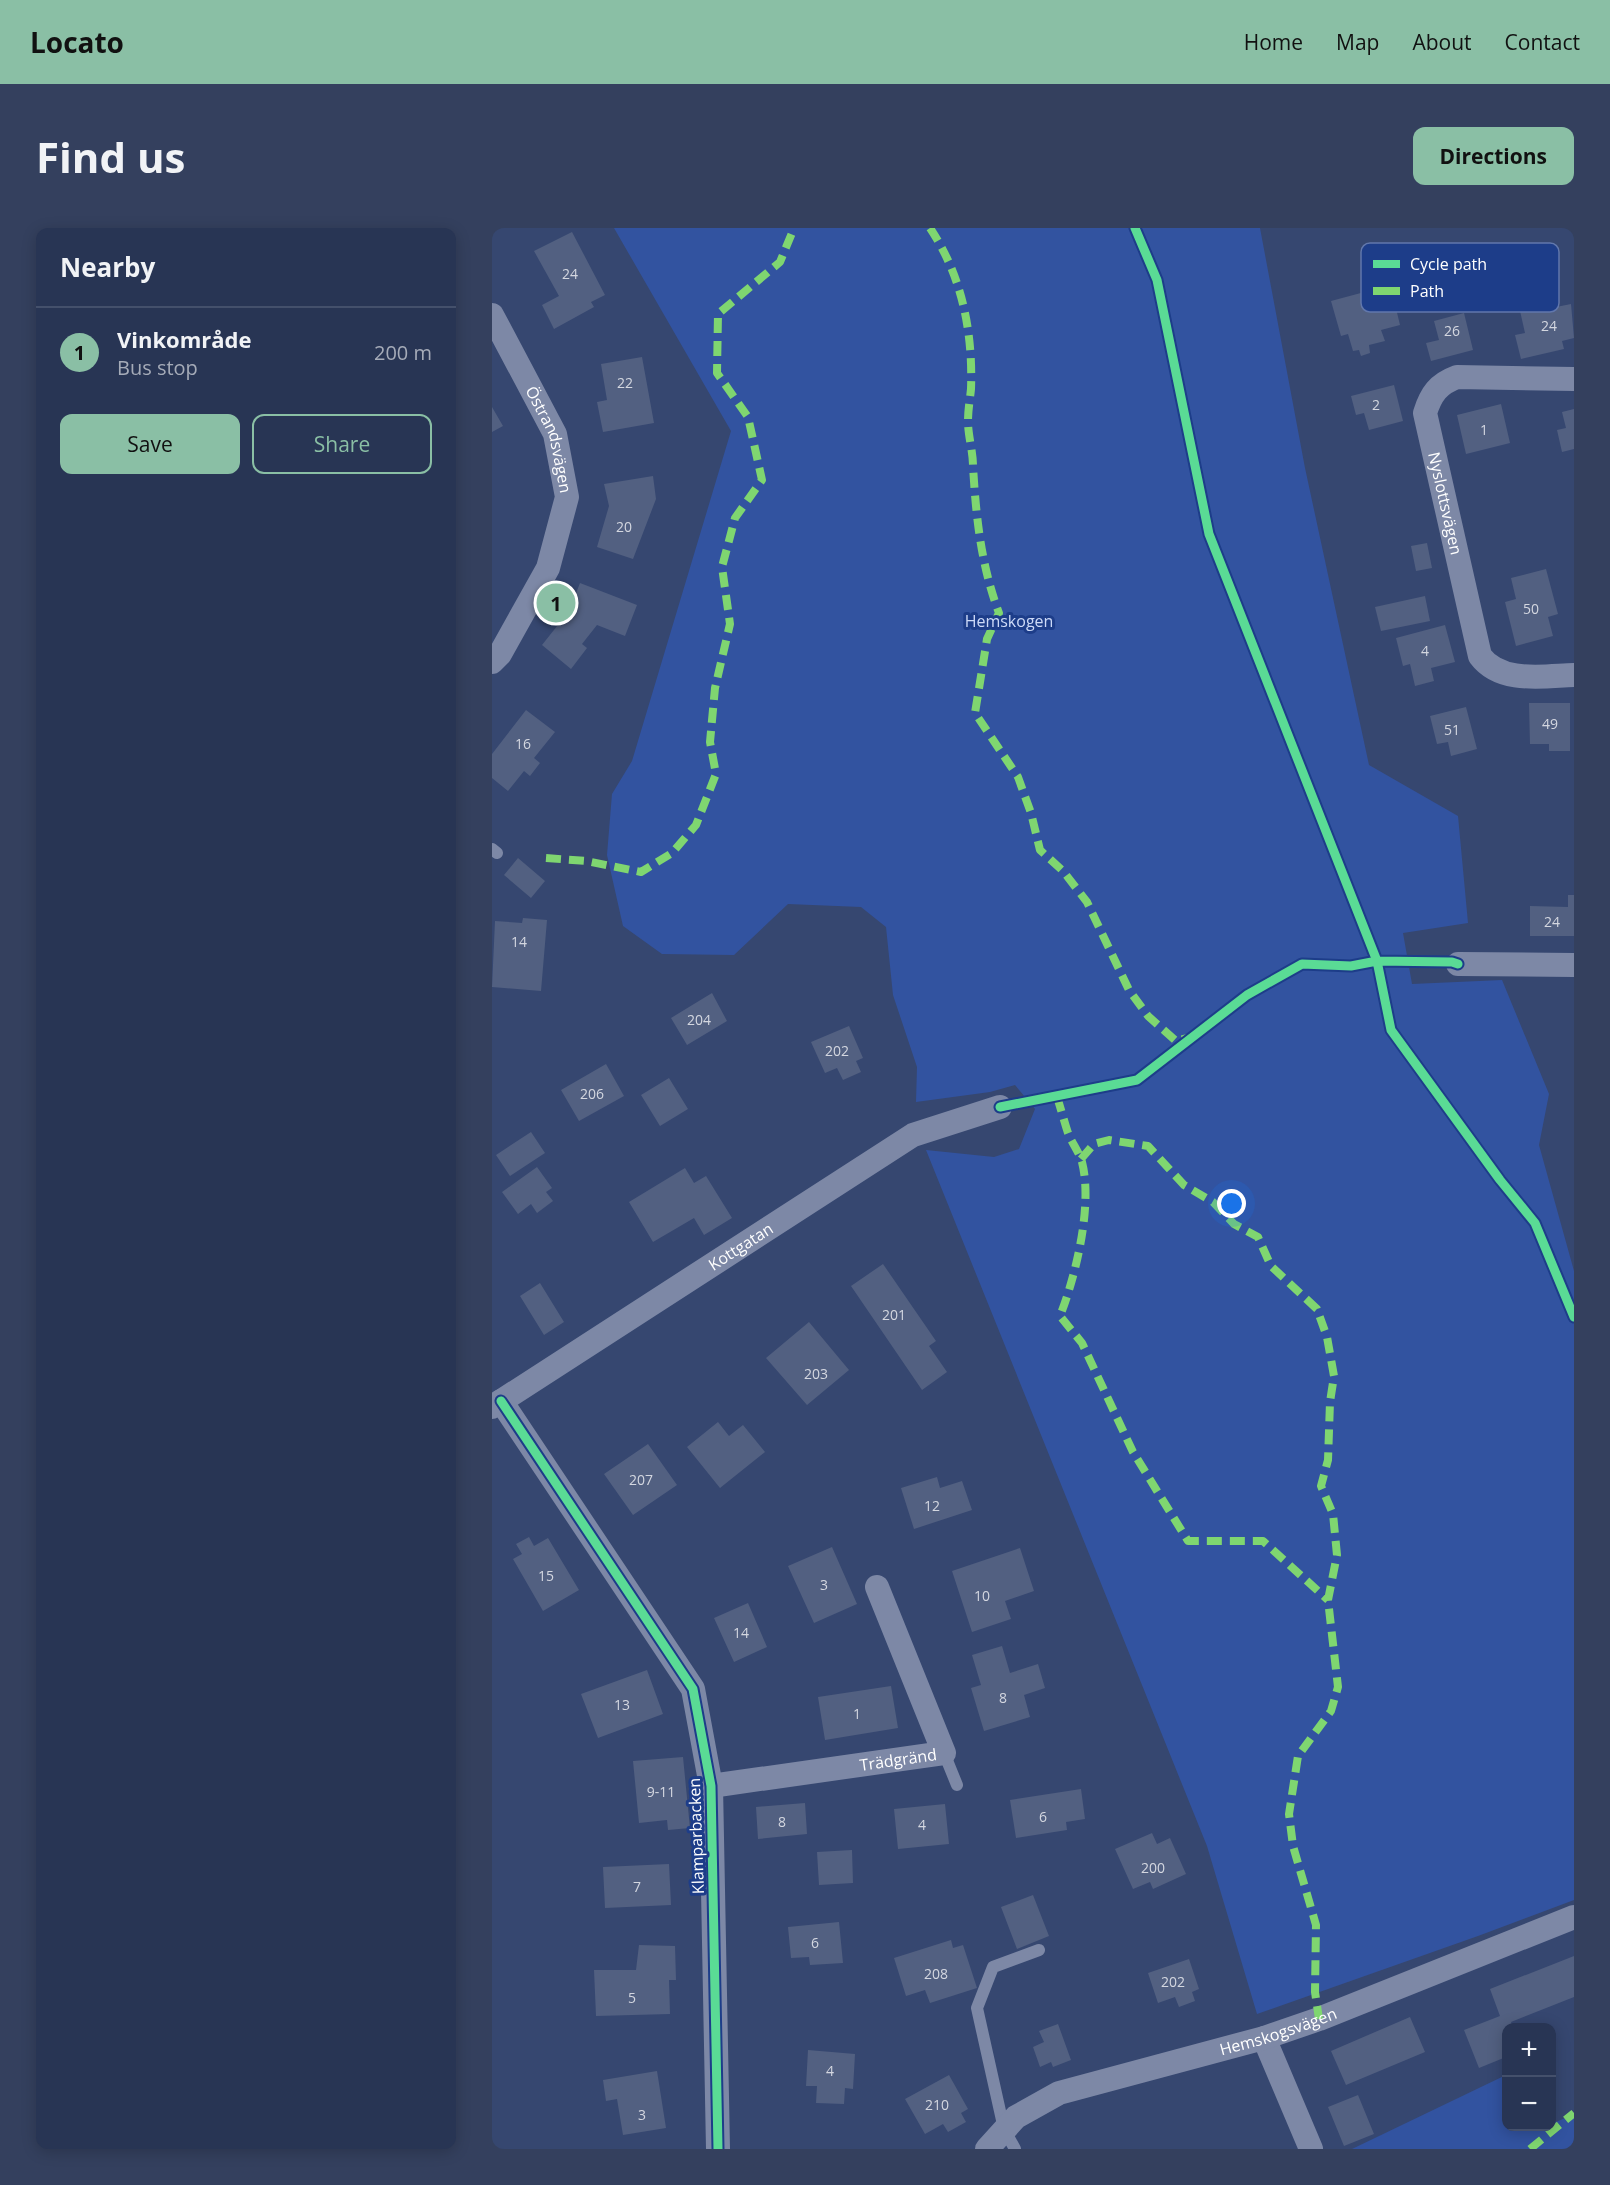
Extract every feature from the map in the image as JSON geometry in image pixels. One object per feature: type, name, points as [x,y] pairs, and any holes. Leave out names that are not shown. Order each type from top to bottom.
[{"type":"street","name":"Östrandsvägen","points":[[492,315],[555,434],[567,497],[549,568],[500,654],[492,663]]},
{"type":"street","name":"Nyslottsvägen","points":[[1574,379],[1457,377],[1444,382],[1430,396],[1425,413],[1480,656],[1487,665],[1503,673],[1522,676],[1574,675]]},
{"type":"street","points":[[1458,964],[1574,965]]},
{"type":"street","name":"Kottgatan","points":[[497,1404],[913,1135],[1000,1107]]},
{"type":"street","name":"Klamparbacken","points":[[497,1404],[693,1689],[711,1786],[718,2149]]},
{"type":"street","name":"Trädgränd","points":[[711,1786],[944,1754],[877,1587]]},
{"type":"street","name":"Hemskogsvägen","points":[[987,2149],[1009,2139],[1016,2117],[1059,2093],[1264,2038],[1319,2019],[1574,1917]]},
{"type":"street","points":[[1264,2038],[1311,2149]]},
{"type":"lane","points":[[944,1754],[957,1785]]},
{"type":"lane","points":[[1009,2139],[977,2008],[993,1967],[1039,1950]]},
{"type":"green space","name":"Hemskogen","points":[[614,228],[1260,228],[1305,468],[1369,765],[1458,816],[1468,923],[1403,933],[1412,984],[1502,980],[1549,1094],[1539,1145],[1574,1271],[1574,1900],[1257,2014],[1207,1846],[926,1150],[994,1157],[1019,1149],[1035,1109],[1015,1085],[990,1092],[916,1102],[917,1067],[893,995],[886,927],[861,907],[788,904],[734,955],[662,954],[623,926],[607,855],[612,794],[632,761],[731,431]]},
{"type":"green space","points":[[1502,2077],[1502,2131],[1556,2131],[1556,2122],[1574,2114],[1574,2149],[1352,2149]]},
{"type":"building","points":[[572,232],[605,295],[591,302],[594,307],[554,329],[542,305],[559,296],[534,251]]},
{"type":"building","points":[[1361,293],[1361,312],[1397,312],[1400,325],[1381,330],[1385,341],[1369,345],[1370,353],[1361,356],[1359,350],[1353,351],[1348,334],[1341,336],[1331,301]]},
{"type":"building","points":[[1571,304],[1574,338],[1562,341],[1564,349],[1521,359],[1515,335],[1525,333],[1520,312],[1559,312],[1559,306]]},
{"type":"building","points":[[1464,313],[1473,350],[1431,361],[1426,343],[1439,340],[1434,321]]},
{"type":"building","points":[[642,357],[654,423],[603,432],[597,402],[607,400],[601,364]]},
{"type":"building","points":[[1394,385],[1403,421],[1369,430],[1364,413],[1356,415],[1351,396]]},
{"type":"building","points":[[1501,404],[1510,443],[1466,454],[1457,415]]},
{"type":"building","points":[[492,407],[503,426],[492,432]]},
{"type":"building","points":[[1574,409],[1574,449],[1562,452],[1557,430],[1566,428],[1562,412]]},
{"type":"building","points":[[653,476],[656,499],[633,559],[597,547],[609,506],[604,484]]},
{"type":"building","points":[[1427,543],[1432,568],[1416,571],[1411,546]]},
{"type":"building","points":[[1546,569],[1558,614],[1548,617],[1553,636],[1516,646],[1505,602],[1516,599],[1511,578]]},
{"type":"building","points":[[580,583],[637,605],[625,636],[597,625],[582,644],[587,648],[571,669],[542,645],[569,611]]},
{"type":"building","points":[[1425,596],[1430,621],[1381,631],[1375,607]]},
{"type":"building","points":[[1445,625],[1455,662],[1431,668],[1434,681],[1415,686],[1410,664],[1403,666],[1396,638]]},
{"type":"building","points":[[1529,703],[1570,703],[1570,751],[1549,751],[1549,744],[1530,744]]},
{"type":"building","points":[[1466,707],[1477,749],[1451,756],[1448,742],[1437,744],[1430,716]]},
{"type":"building","points":[[526,710],[555,732],[534,758],[540,763],[530,776],[524,771],[508,791],[492,778],[492,754]]},
{"type":"building","points":[[518,858],[545,881],[531,898],[504,875]]},
{"type":"building","points":[[1568,895],[1574,895],[1574,936],[1530,936],[1530,906],[1568,907]]},
{"type":"building","points":[[523,918],[547,920],[541,991],[492,987],[495,921],[522,923]]},
{"type":"building","points":[[712,993],[727,1021],[687,1045],[671,1018]]},
{"type":"building","points":[[849,1026],[863,1058],[856,1061],[861,1072],[843,1080],[837,1068],[825,1073],[811,1042]]},
{"type":"building","points":[[606,1064],[624,1096],[579,1121],[561,1090]]},
{"type":"building","points":[[669,1078],[688,1109],[660,1126],[641,1095]]},
{"type":"building","points":[[531,1132],[545,1153],[510,1176],[496,1155]]},
{"type":"building","points":[[537,1167],[552,1188],[546,1192],[553,1201],[537,1213],[531,1204],[518,1214],[502,1192]]},
{"type":"building","points":[[685,1168],[694,1183],[706,1176],[732,1218],[704,1235],[694,1218],[653,1242],[629,1202]]},
{"type":"building","points":[[883,1264],[936,1341],[929,1346],[947,1372],[922,1390],[851,1286]]},
{"type":"building","points":[[540,1283],[564,1322],[544,1335],[520,1296]]},
{"type":"building","points":[[809,1322],[849,1370],[807,1405],[766,1358]]},
{"type":"building","points":[[718,1422],[729,1436],[743,1425],[765,1452],[720,1488],[687,1447]]},
{"type":"building","points":[[648,1444],[677,1485],[633,1515],[604,1474]]},
{"type":"building","points":[[937,1477],[940,1488],[962,1481],[972,1510],[914,1529],[901,1488]]},
{"type":"building","points":[[529,1537],[534,1546],[548,1538],[579,1590],[543,1611],[513,1559],[522,1554],[516,1544]]},
{"type":"building","points":[[832,1547],[857,1604],[814,1623],[788,1566]]},
{"type":"building","points":[[1020,1548],[1034,1591],[1005,1601],[1011,1619],[972,1632],[952,1571]]},
{"type":"building","points":[[748,1603],[767,1647],[734,1662],[714,1618]]},
{"type":"building","points":[[1002,1646],[1010,1673],[1038,1664],[1045,1688],[1024,1695],[1030,1717],[984,1731],[971,1688],[981,1685],[972,1655]]},
{"type":"building","points":[[647,1670],[663,1714],[598,1738],[581,1694]]},
{"type":"building","points":[[891,1686],[898,1728],[825,1740],[818,1697]]},
{"type":"building","points":[[683,1757],[690,1828],[668,1830],[667,1820],[639,1823],[633,1761]]},
{"type":"building","points":[[1081,1789],[1085,1819],[1066,1822],[1067,1830],[1016,1838],[1010,1800]]},
{"type":"building","points":[[805,1803],[807,1834],[758,1839],[756,1807]]},
{"type":"building","points":[[945,1804],[949,1844],[898,1849],[894,1809]]},
{"type":"building","points":[[1152,1833],[1157,1844],[1170,1838],[1186,1874],[1153,1889],[1150,1882],[1133,1889],[1115,1849]]},
{"type":"building","points":[[852,1850],[853,1883],[819,1885],[817,1852]]},
{"type":"building","points":[[669,1864],[671,1905],[605,1908],[603,1867]]},
{"type":"building","points":[[1033,1895],[1049,1936],[1017,1949],[1001,1907]]},
{"type":"building","points":[[839,1922],[843,1963],[810,1965],[809,1957],[791,1958],[788,1927]]},
{"type":"building","points":[[951,1940],[953,1948],[963,1945],[977,1988],[930,2003],[925,1990],[906,1996],[894,1958]]},
{"type":"building","points":[[639,1945],[675,1946],[676,1980],[669,1980],[670,2014],[596,2016],[594,1970],[636,1970]]},
{"type":"building","points":[[1574,1956],[1574,1997],[1511,2023],[1502,2023],[1502,2059],[1479,2068],[1464,2030],[1500,2016],[1490,1989]]},
{"type":"building","points":[[1189,1959],[1199,1989],[1192,1992],[1195,2001],[1179,2007],[1175,1997],[1158,2003],[1148,1973]]},
{"type":"building","points":[[1410,2017],[1425,2052],[1346,2085],[1331,2051]]},
{"type":"building","points":[[1058,2024],[1071,2060],[1053,2067],[1051,2062],[1040,2067],[1033,2047],[1044,2042],[1039,2031]]},
{"type":"building","points":[[808,2050],[855,2054],[853,2089],[845,2088],[844,2104],[816,2103],[817,2086],[806,2086]]},
{"type":"building","points":[[657,2071],[666,2128],[623,2135],[617,2099],[606,2101],[603,2080]]},
{"type":"building","points":[[949,2075],[968,2109],[961,2113],[966,2122],[948,2132],[943,2124],[925,2134],[905,2099]]},
{"type":"building","points":[[1358,2095],[1374,2134],[1344,2146],[1328,2107]]},
{"type":"marked path","points":[[546,858],[586,861],[641,872],[672,853],[696,825],[716,774],[710,742],[715,688],[730,624],[722,567],[735,518],[762,480],[748,417],[717,373],[718,314],[780,262],[794,228]]},
{"type":"marked path","points":[[930,228],[941,246],[958,285],[967,326],[971,368],[968,427],[978,522],[988,577],[999,613],[987,639],[975,713],[1018,777],[1031,813],[1040,850],[1063,871],[1087,902],[1129,990],[1148,1016],[1176,1041],[1187,1038]]},
{"type":"marked path","points":[[1057,1097],[1068,1133],[1082,1162],[1085,1179],[1081,1240],[1072,1281],[1060,1316],[1082,1343],[1133,1452],[1188,1541],[1263,1541],[1328,1600]]},
{"type":"marked path","points":[[1081,1159],[1094,1144],[1109,1140],[1148,1146],[1184,1185],[1213,1202],[1234,1224],[1258,1237],[1271,1266],[1317,1309],[1327,1337],[1334,1376],[1330,1402],[1328,1460],[1321,1486],[1333,1514],[1337,1555],[1328,1600],[1338,1687],[1331,1711],[1298,1756],[1289,1814],[1293,1846],[1316,1925],[1315,1992],[1319,2019]]},
{"type":"marked path","points":[[1530,2149],[1574,2113]]},
{"type":"cycle path","points":[[1135,228],[1157,280],[1209,534],[1377,961],[1391,1030],[1500,1180],[1535,1223],[1574,1317]]},
{"type":"cycle path","points":[[1000,1107],[1137,1080],[1247,995],[1302,964],[1351,966],[1377,961],[1458,964]]},
{"type":"cycle path","points":[[501,1401],[693,1689],[711,1786],[718,2149]]},
{"type":"place","name":"Vinkområde","points":[[556,603]]}]
